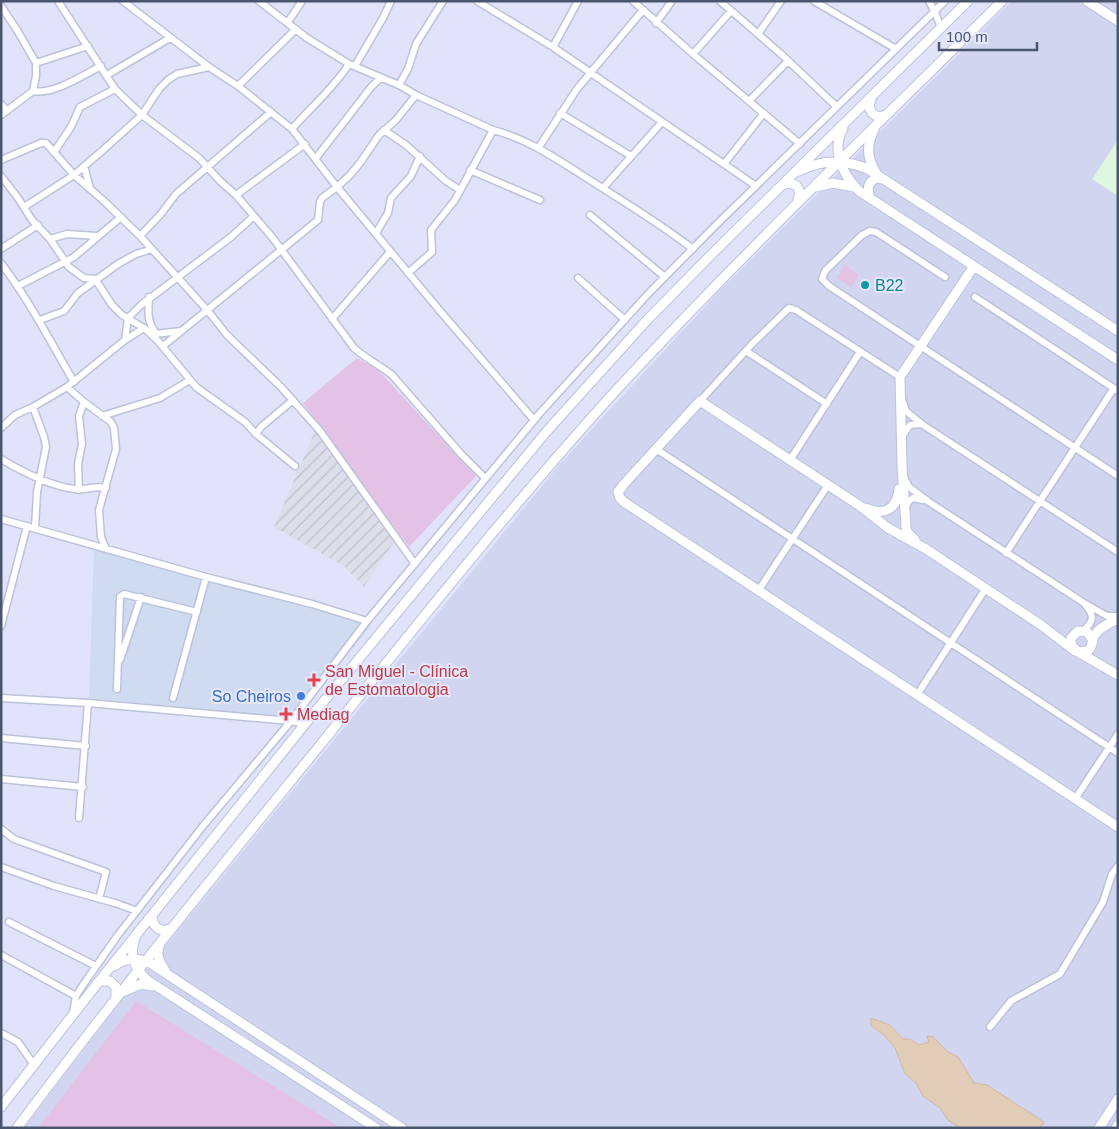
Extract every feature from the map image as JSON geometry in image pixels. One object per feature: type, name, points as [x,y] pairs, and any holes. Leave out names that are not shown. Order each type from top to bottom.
[{"type":"street","points":[[58,1],[114,88],[142,115],[208,166],[236,195],[282,251],[358,352],[392,375],[461,454],[485,478]]},
{"type":"street","points":[[259,1],[321,48],[352,65],[399,85],[416,95],[493,130],[539,147],[652,219],[692,249]]},
{"type":"street","points":[[288,22],[302,1]]},
{"type":"street","points":[[292,129],[352,65],[383,18],[391,1]]},
{"type":"street","points":[[399,85],[408,69],[416,44],[443,1]]},
{"type":"street","points":[[477,1],[553,47],[756,186]]},
{"type":"street","points":[[553,47],[578,1]]},
{"type":"street","points":[[633,1],[656,23],[800,144]]},
{"type":"street","points":[[656,23],[672,1]]},
{"type":"street","points":[[720,1],[837,107]]},
{"type":"street","points":[[758,34],[781,1]]},
{"type":"street","points":[[814,1],[896,49]]},
{"type":"street","points":[[929,1],[941,28]]},
{"type":"street","points":[[73,1014],[76,996],[137,911],[203,826],[291,721],[368,621],[534,420],[692,249],[945,1]]},
{"type":"street","points":[[1,1107],[97,983],[305,724],[547,431],[648,319],[968,1]]},
{"type":"street","points":[[17,1128],[145,960],[426,614],[562,452],[665,338],[796,203],[1002,1]]},
{"type":"street","points":[[1087,1],[1118,21]]},
{"type":"street","points":[[128,3],[170,38],[238,86],[292,129],[408,274],[534,420]]},
{"type":"street","points":[[1,6],[36,63],[34,91]]},
{"type":"street","points":[[539,147],[577,89],[643,10]]},
{"type":"street","points":[[693,54],[731,11]]},
{"type":"street","points":[[238,86],[296,29]]},
{"type":"street","points":[[107,75],[170,38]]},
{"type":"street","points":[[36,63],[88,46]]},
{"type":"street","points":[[749,101],[788,61]]},
{"type":"street","points":[[1,104],[4,113],[34,91],[45,92],[56,88],[100,66]]},
{"type":"street","points":[[24,207],[74,175],[142,115],[162,85],[176,74],[209,67]]},
{"type":"street","points":[[316,158],[372,86],[381,78]]},
{"type":"street","points":[[54,152],[71,127],[80,108],[114,88]]},
{"type":"street","points":[[163,346],[318,220],[322,198],[337,187],[360,163],[384,130],[396,120],[416,95]]},
{"type":"street","points":[[873,96],[869,107],[872,113],[882,117],[889,113]]},
{"type":"street","points":[[140,236],[160,215],[176,194],[271,112]]},
{"type":"street","points":[[560,113],[631,156]]},
{"type":"street","points":[[724,164],[764,113]]},
{"type":"street","points":[[603,188],[662,122]]},
{"type":"street","points":[[845,123],[838,142],[839,162],[848,180],[859,191]]},
{"type":"street","points":[[876,126],[869,144],[869,157],[874,169],[883,179]]},
{"type":"street","points":[[384,130],[420,156],[446,181],[460,190]]},
{"type":"street","points":[[408,274],[432,252],[432,230],[451,206],[493,130]]},
{"type":"street","points":[[1,160],[41,142],[46,143],[74,175],[140,236],[208,311],[227,335],[293,400],[320,431],[415,564]]},
{"type":"street","points":[[236,195],[305,144]]},
{"type":"street","points":[[376,233],[388,213],[391,198],[411,176],[420,156]]},
{"type":"street","points":[[779,187],[798,171],[820,162],[839,162],[862,166],[1118,331]]},
{"type":"street","points":[[84,166],[90,188]]},
{"type":"street","points":[[470,170],[540,200]]},
{"type":"street","points":[[1,176],[50,239],[65,262],[84,278],[95,280],[112,305],[128,318],[154,334],[181,331]]},
{"type":"street","points":[[870,198],[868,190],[870,183],[876,178],[883,179]]},
{"type":"street","points":[[807,192],[819,185],[833,182],[847,184],[1118,360]]},
{"type":"street","points":[[779,187],[786,183],[796,186],[800,193],[796,203]]},
{"type":"street","points":[[590,215],[666,277]]},
{"type":"street","points":[[125,340],[128,318],[149,298],[231,237],[254,216]]},
{"type":"street","points":[[18,286],[74,257],[121,217]]},
{"type":"street","points":[[1,249],[38,225]]},
{"type":"street","points":[[945,277],[876,232],[870,231],[862,235],[824,273],[822,278],[826,284],[1118,476]]},
{"type":"street","points":[[50,239],[67,234],[97,236]]},
{"type":"street","points":[[40,320],[64,311],[75,296],[131,256],[152,249]]},
{"type":"street","points":[[332,319],[390,252]]},
{"type":"street","points":[[1,262],[40,320],[74,382]]},
{"type":"street","points":[[926,549],[907,532],[902,466],[900,377],[974,266]]},
{"type":"street","points":[[578,278],[625,320]]},
{"type":"street","points":[[166,285],[185,285]]},
{"type":"street","points":[[976,297],[1116,389],[1006,553]]},
{"type":"street","points":[[149,298],[148,313],[154,334],[190,380],[200,391],[245,422],[256,434],[295,466]]},
{"type":"street","points":[[900,377],[792,308],[786,310],[621,487],[618,494],[620,498],[758,591],[1118,827]]},
{"type":"street","points":[[1,428],[14,415],[67,387],[125,340],[144,328]]},
{"type":"street","points":[[746,351],[827,404]]},
{"type":"street","points":[[790,460],[860,352]]},
{"type":"street","points":[[102,416],[160,398],[190,380]]},
{"type":"street","points":[[67,387],[111,422],[114,428],[116,449],[101,500],[101,537],[106,549]]},
{"type":"street","points":[[900,395],[906,411],[923,425],[1118,552]]},
{"type":"street","points":[[256,434],[293,400]]},
{"type":"street","points":[[700,401],[860,506],[889,528],[926,549],[986,588],[1041,625],[1076,652],[1115,673]]},
{"type":"street","points":[[79,490],[77,474],[82,444],[79,416],[84,402]]},
{"type":"street","points":[[32,407],[40,424],[45,442],[45,455],[40,478],[35,528]]},
{"type":"street","points":[[901,439],[905,430],[910,425],[923,425]]},
{"type":"street","points":[[656,449],[1118,753]]},
{"type":"street","points":[[1,459],[40,478],[79,490],[97,486],[106,488]]},
{"type":"street","points":[[902,466],[909,487],[929,502],[1084,603],[1107,616],[1118,618]]},
{"type":"street","points":[[889,528],[883,517],[898,498],[902,466]]},
{"type":"street","points":[[758,591],[828,485]]},
{"type":"street","points":[[889,528],[902,527],[908,502],[913,498],[929,502]]},
{"type":"street","points":[[860,506],[876,512],[890,508],[900,508],[905,517]]},
{"type":"street","points":[[1,519],[368,621]]},
{"type":"street","points":[[1,626],[27,526]]},
{"type":"street","points":[[173,698],[206,577]]},
{"type":"street","points":[[917,695],[986,588]]},
{"type":"street","points":[[117,689],[120,597],[124,594],[141,597],[197,612]]},
{"type":"street","points":[[118,667],[141,597]]},
{"type":"street","points":[[1076,652],[1070,642],[1079,631],[1090,624],[1093,618],[1084,603]]},
{"type":"street","points":[[1041,625],[1062,635],[1118,618]]},
{"type":"street","points":[[1115,673],[1091,652],[1095,634],[1100,628],[1118,618]]},
{"type":"street","points":[[1076,652],[1088,651],[1093,642],[1090,634],[1079,631]]},
{"type":"street","points":[[1,698],[88,703],[291,721],[305,724]]},
{"type":"street","points":[[79,818],[83,787],[88,703]]},
{"type":"street","points":[[1075,799],[1118,734]]},
{"type":"street","points":[[1,738],[86,746]]},
{"type":"street","points":[[1,779],[83,787]]},
{"type":"street","points":[[1,830],[14,839],[106,872],[99,899]]},
{"type":"street","points":[[990,1027],[1011,1001],[1060,974],[1103,902],[1112,874],[1118,866]]},
{"type":"street","points":[[1,867],[54,886],[137,911]]},
{"type":"street","points":[[152,915],[152,922],[157,928],[164,931],[170,929]]},
{"type":"street","points":[[9,922],[96,966]]},
{"type":"street","points":[[139,931],[133,945],[133,959],[138,970],[147,980],[376,1128]]},
{"type":"street","points":[[164,937],[158,949],[159,961],[172,978]]},
{"type":"street","points":[[1,955],[76,996]]},
{"type":"street","points":[[104,975],[122,961],[133,959],[145,960],[402,1128]]},
{"type":"street","points":[[97,983],[105,980],[110,981],[116,987],[116,997]]},
{"type":"street","points":[[116,997],[130,988],[141,984],[151,985],[163,990]]},
{"type":"street","points":[[1,1033],[18,1042],[34,1065]]},
{"type":"street","points":[[1099,1128],[1118,1098]]},
{"type":"shaded area","points":[[1012,1],[1118,1],[1118,1128],[24,1128],[129,990],[560,464],[721,289]]},
{"type":"shaded area","points":[[1118,140],[1118,196],[1092,179]]},
{"type":"shaded area","points":[[845,265],[859,275],[851,287],[837,278]]},
{"type":"shaded area","points":[[357,358],[378,370],[476,476],[409,547],[303,403]]},
{"type":"shaded area","points":[[315,431],[394,542],[364,587],[344,566],[274,527]]},
{"type":"shaded area","points":[[94,549],[372,624],[297,719],[89,698]]},
{"type":"shaded area","points":[[136,1001],[341,1128],[38,1128]]},
{"type":"shaded area","points":[[871,1018],[890,1025],[903,1039],[910,1039],[919,1045],[929,1042],[927,1036],[933,1037],[948,1052],[958,1057],[974,1083],[987,1085],[1044,1122],[1040,1128],[960,1128],[948,1120],[940,1108],[923,1096],[916,1083],[905,1074],[895,1048],[883,1034],[871,1026]]},
{"type":"place","name":"B22","points":[[865,285]]},
{"type":"place","name":"San Miguel - Clínica de Estomatologia","points":[[314,680]]},
{"type":"place","name":"So Cheiros","points":[[301,696]]},
{"type":"place","name":"Mediag","points":[[286,714]]}]
